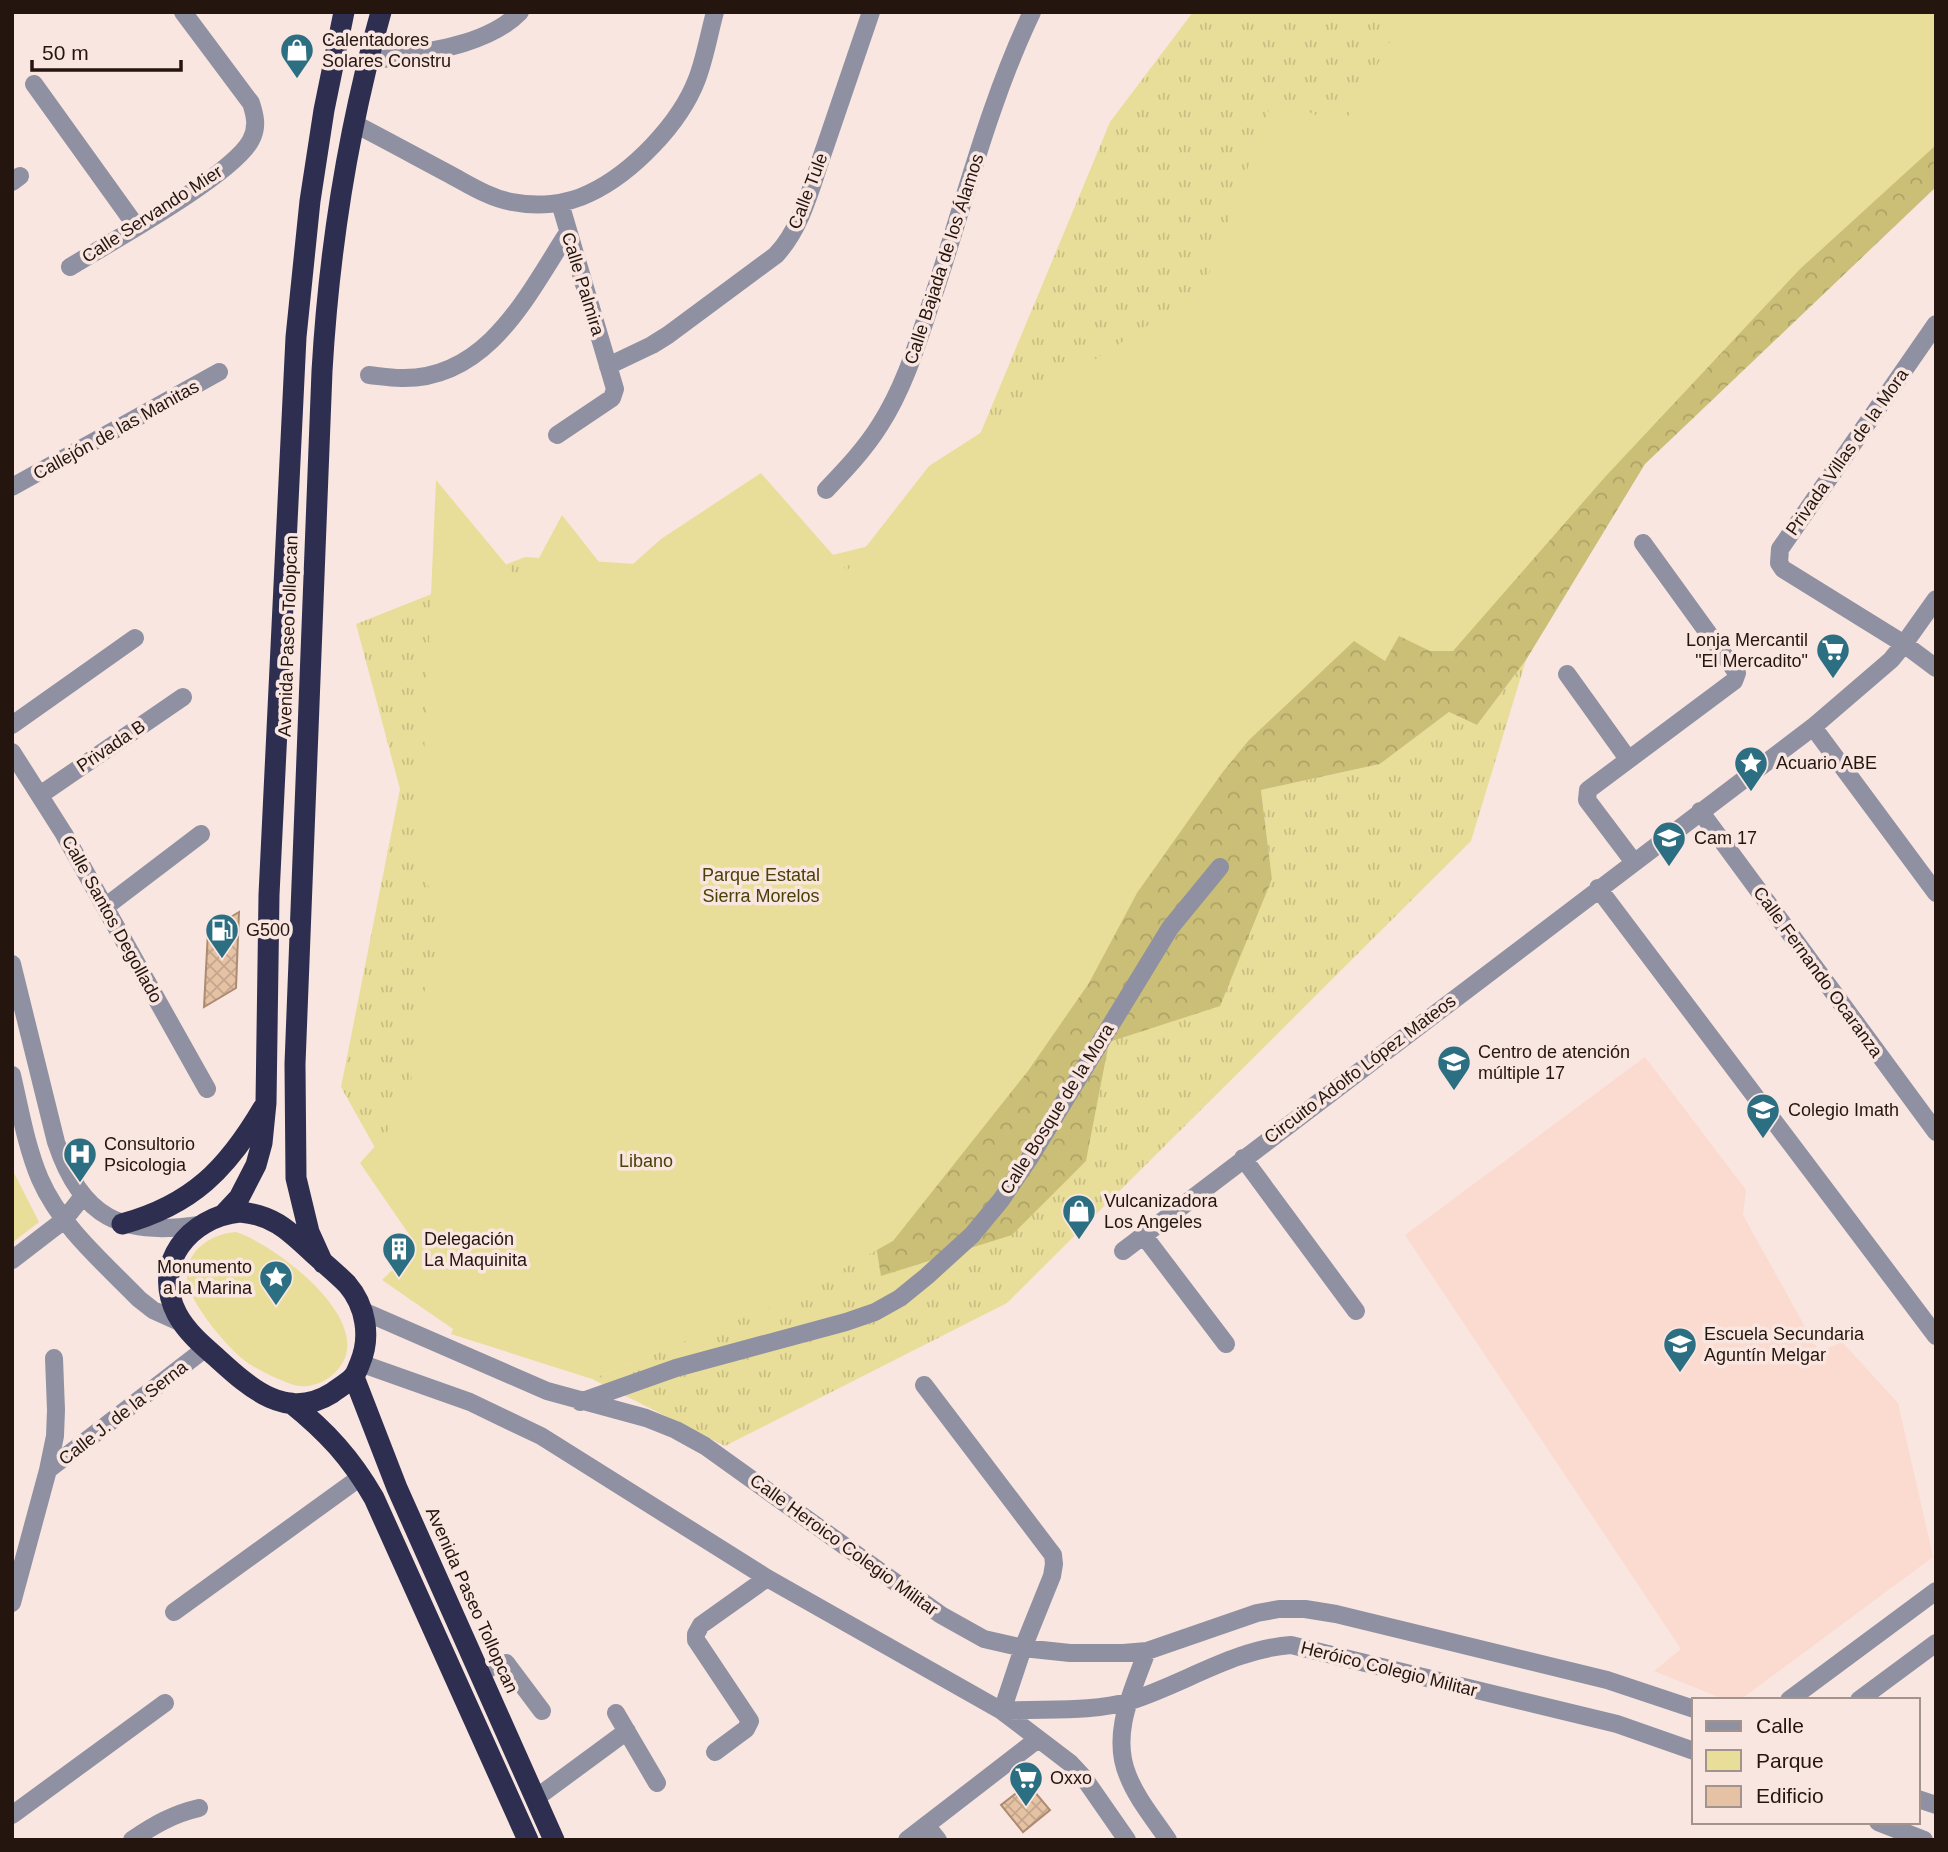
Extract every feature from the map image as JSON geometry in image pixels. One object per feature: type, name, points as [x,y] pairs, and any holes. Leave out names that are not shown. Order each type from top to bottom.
[{"type":"highway","name":"Avenida Paseo Tollopcan","points":[[225,1213],[239,1198],[256,1165],[262,1143],[266,1103],[270,895],[295,347],[310,201],[324,110],[344,12]]},
{"type":"highway","name":"Avenida Paseo Tollopcan","points":[[323,1263],[309,1232],[296,1178],[295,1065],[326,307],[355,124],[367,62],[381,12]]},
{"type":"highway","points":[[122,1224],[166,1210],[211,1179],[236,1152],[266,1103]]},
{"type":"highway","points":[[225,1213],[256,1213],[271,1219],[285,1228],[323,1263],[347,1284],[363,1311],[366,1350],[357,1370],[318,1399],[291,1403],[262,1395],[205,1348],[184,1324],[172,1301],[171,1268],[181,1244],[199,1225],[225,1213]]},
{"type":"highway","name":"Avenida Paseo Tollopcan","points":[[357,1370],[397,1488],[554,1840]]},
{"type":"highway","points":[[291,1403],[333,1439],[362,1476],[374,1498],[528,1840]]},
{"type":"street","name":"Calle Servando Mier","points":[[70,267],[219,173],[251,140],[256,125],[251,103],[183,12]]},
{"type":"street","points":[[367,62],[469,42],[495,31],[520,12]]},
{"type":"street","points":[[355,124],[480,190],[510,202],[537,205],[560,203],[589,194],[620,174],[666,131],[683,107],[696,80],[715,12]]},
{"type":"street","name":"Calle Tule","points":[[608,366],[668,335],[776,255],[785,245],[796,227],[812,184],[871,12]]},
{"type":"street","name":"Calle Bajada de los Álamos","points":[[827,490],[856,459],[881,424],[900,390],[1005,77],[1032,12]]},
{"type":"street","points":[[34,84],[136,226]]},
{"type":"street","name":"Calle Palmira","points":[[557,435],[612,398],[615,388],[560,203]]},
{"type":"street","points":[[369,375],[402,378],[426,376],[450,369],[472,357],[496,339],[515,316],[568,234]]},
{"type":"street","name":"Privada Villas de la Mora","points":[[1905,644],[1789,573],[1779,562],[1779,556],[1788,538],[1936,324]]},
{"type":"street","name":"Callejón de las Manitas","points":[[12,487],[219,372]]},
{"type":"street","points":[[1633,862],[1587,800],[1588,790],[1734,681],[1737,673],[1643,542]]},
{"type":"street","name":"Circuito Adolfo López Mateos","points":[[1123,1251],[1813,727],[1873,678],[1930,619],[1936,599]]},
{"type":"street","points":[[12,725],[135,638]]},
{"type":"street","points":[[1905,644],[1936,668]]},
{"type":"street","points":[[1567,674],[1628,759]]},
{"type":"street","name":"Privada B","points":[[40,794],[183,697]]},
{"type":"street","points":[[1813,727],[1936,893]]},
{"type":"street","name":"Calle Santos Degollado","points":[[12,752],[40,794],[207,1088]]},
{"type":"street","name":"Calle Fernando Ocaranza","points":[[1700,811],[1936,1132]]},
{"type":"street","points":[[105,907],[201,834]]},
{"type":"street","name":"Calle Bosque de la Mora","points":[[580,1402],[676,1368],[875,1312],[900,1298],[927,1276],[972,1235],[1001,1200],[1029,1159],[1170,928],[1220,867]]},
{"type":"street","points":[[1598,888],[1936,1336]]},
{"type":"street","points":[[12,964],[55,1142],[64,1166],[83,1196],[97,1209],[122,1224],[169,1230],[199,1225]]},
{"type":"street","points":[[12,1075],[32,1156],[41,1180],[64,1220],[139,1299],[160,1315],[184,1324]]},
{"type":"street","points":[[1243,1158],[1356,1311]]},
{"type":"street","points":[[12,1260],[64,1220],[83,1196]]},
{"type":"street","points":[[1144,1236],[1226,1344]]},
{"type":"street","name":"Calle Heroico Colegio Militar","points":[[363,1311],[547,1391],[646,1418],[676,1430],[705,1446],[941,1615],[984,1639],[1023,1648],[1091,1653],[1147,1651]]},
{"type":"street","name":"Calle J. de la Serna","points":[[12,1602],[48,1470],[205,1348]]},
{"type":"street","points":[[48,1470],[55,1436],[54,1358]]},
{"type":"street","points":[[357,1370],[434,1388],[541,1436],[767,1578],[1002,1711],[1070,1763],[1084,1778],[1127,1840]]},
{"type":"street","points":[[925,1385],[1053,1555],[1052,1576],[1023,1648],[1002,1711]]},
{"type":"street","points":[[174,1612],[362,1476]]},
{"type":"street","points":[[715,1752],[746,1729],[750,1721],[699,1644],[696,1634],[701,1625],[767,1578]]},
{"type":"street","points":[[1792,1698],[1936,1591]]},
{"type":"street","points":[[1168,1840],[1127,1774],[1122,1753],[1121,1729],[1147,1651],[1257,1613],[1279,1609],[1305,1609],[1336,1614],[1607,1680],[1692,1708]]},
{"type":"street","points":[[1862,1698],[1936,1643]]},
{"type":"street","name":"Heróico Colegio Militar","points":[[1002,1711],[1082,1707],[1129,1701],[1247,1654],[1270,1647],[1291,1645],[1617,1724],[1692,1750]]},
{"type":"street","points":[[479,1674],[495,1665],[506,1663],[542,1711]]},
{"type":"street","points":[[12,1815],[165,1703]]},
{"type":"street","points":[[617,1713],[657,1783]]},
{"type":"street","points":[[536,1798],[626,1731]]},
{"type":"street","points":[[907,1840],[1038,1739]]},
{"type":"street","points":[[132,1840],[161,1821],[199,1808]]},
{"type":"street","points":[[1883,1824],[1924,1840]]},
{"type":"street","points":[[926,1825],[938,1840]]},
{"type":"shaded area","points":[[1645,1057],[1746,1190],[1743,1215],[1819,1352],[1842,1342],[1898,1403],[1933,1557],[1743,1698],[1721,1698],[1654,1671],[1681,1649],[1405,1235]]},
{"type":"green space","name":"Parque Estatal Sierra Morelos","points":[[1193,12],[1480,12],[1109,1042],[1272,880],[1261,790],[1380,764],[1449,712],[1477,725],[1526,660],[1471,841],[1007,1303],[725,1446],[592,1379],[740,1318],[438,1260],[341,1087],[400,789],[356,624],[525,557],[764,572],[941,528],[1110,122]]},
{"type":"green space","name":"Parque Estatal Sierra Morelos","points":[[1407,12],[1936,12],[1936,145],[1800,269],[1605,477],[1453,651],[1430,651],[1399,636],[1385,661],[1354,641],[1249,740],[1222,773],[1137,893],[1089,983],[1028,1071],[893,1241],[791,1298],[592,1379],[451,1334],[453,1329],[382,1280],[417,1246],[360,1163],[385,1135],[410,1095],[417,1014],[441,941],[420,849],[436,480],[524,586],[562,515],[614,581],[661,539],[761,473],[847,571],[929,466],[1203,290],[1274,96],[1342,127]]},
{"type":"green space","points":[[1936,12],[1936,187],[1645,464],[1526,660],[1477,725],[1449,712],[1380,764],[1261,790],[1272,879],[1220,1006],[1109,1042],[1086,1161],[1012,1235],[881,1276],[869,1203],[907,821]]},
{"type":"green space","points":[[12,1169],[39,1222],[12,1243]]},
{"type":"green space","points":[[236,1232],[254,1240],[299,1271],[321,1292],[337,1314],[346,1336],[345,1357],[327,1379],[317,1384],[302,1386],[285,1382],[254,1367],[229,1346],[198,1306],[189,1288],[187,1276],[192,1257],[206,1242]]},
{"type":"building","name":"G500","points":[[239,912],[236,988],[204,1007],[208,931]]},
{"type":"building","name":"Oxxo","points":[[1028,1784],[1050,1810],[1023,1832],[1001,1805]]},
{"type":"place","name":"Calentadores Solares Constru","points":[[297,80]]},
{"type":"place","name":"Lonja Mercantil \"El Mercadito\"","points":[[1833,680]]},
{"type":"place","name":"Acuario ABE","points":[[1751,793]]},
{"type":"place","name":"Cam 17","points":[[1669,868]]},
{"type":"place","name":"G500","points":[[222,960]]},
{"type":"place","name":"Centro de atención múltiple 17","points":[[1454,1092]]},
{"type":"place","name":"Colegio Imath","points":[[1763,1140]]},
{"type":"place","name":"Consultorio Psicologia","points":[[80,1184]]},
{"type":"place","name":"Vulcanizadora Los Angeles","points":[[1079,1241]]},
{"type":"place","name":"Delegación La Maquinita","points":[[399,1279]]},
{"type":"place","name":"Monumento a la Marina","points":[[276,1307]]},
{"type":"place","name":"Escuela Secundaria Aguntín Melgar","points":[[1680,1374]]},
{"type":"place","name":"Oxxo","points":[[1026,1808]]},
{"type":"park label","name":"Libano","points":[[646,1161]]}]
